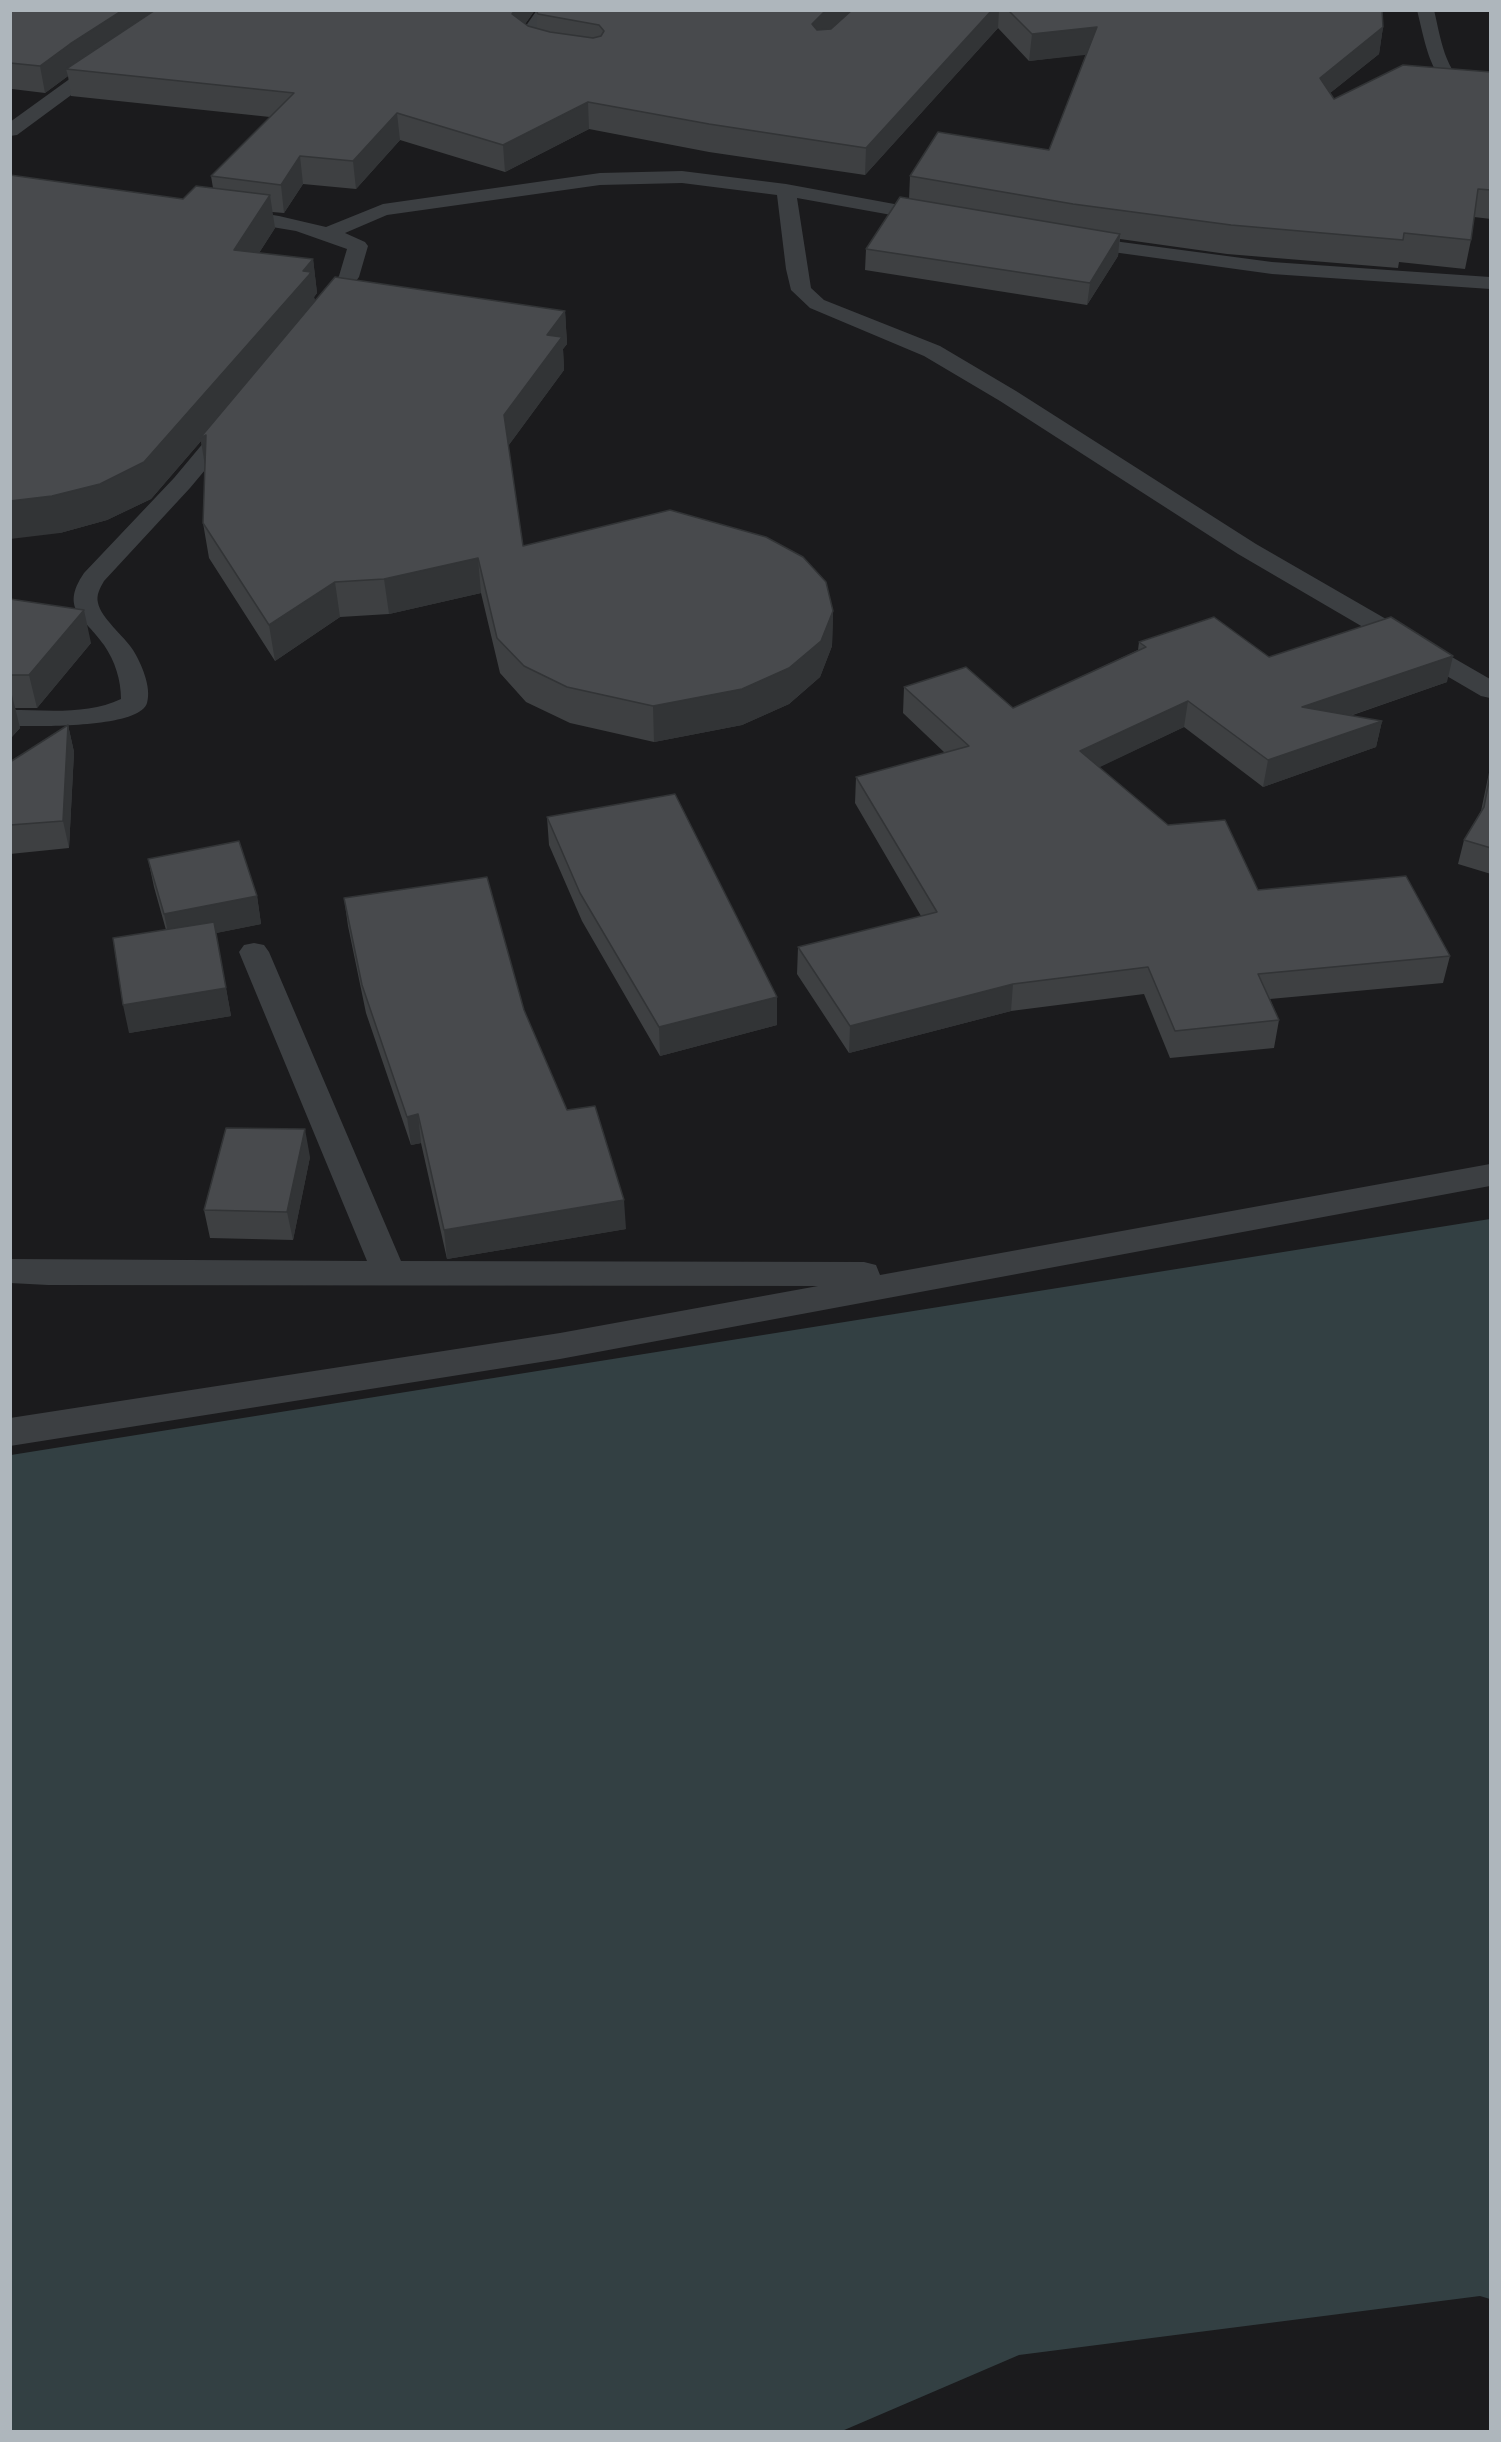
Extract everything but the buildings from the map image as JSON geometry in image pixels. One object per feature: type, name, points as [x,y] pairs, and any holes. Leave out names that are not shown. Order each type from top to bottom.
[{"type":"street","points":[[546,10],[525,40],[534,46],[565,52]]},
{"type":"street","points":[[1425,10],[1443,68],[1458,86],[1472,92],[1491,94]]},
{"type":"street","points":[[10,131],[82,76],[118,53]]},
{"type":"street","points":[[330,232],[383,210],[600,179],[682,177],[786,190],[956,220]]},
{"type":"street","points":[[786,190],[801,290],[817,304],[932,351],[1008,396],[1247,549],[1491,690]]},
{"type":"street","points":[[211,212],[282,221],[330,232],[358,246],[349,277],[307,333]]},
{"type":"street","points":[[1058,239],[1272,268],[1491,283]]},
{"type":"street","points":[[10,718],[72,718],[113,713],[134,703],[135,681],[113,639],[87,609],[84,598],[93,578],[182,483],[248,404]]},
{"type":"street","points":[[255,952],[389,1273]]},
{"type":"street","points":[[10,1432],[560,1346],[1491,1175]]},
{"type":"street","points":[[10,1271],[945,1275]]},
{"type":"shaded area","points":[[1490,1219],[1490,2299],[1480,2296],[1019,2355],[842,2431],[11,2431],[11,1455]]}]
